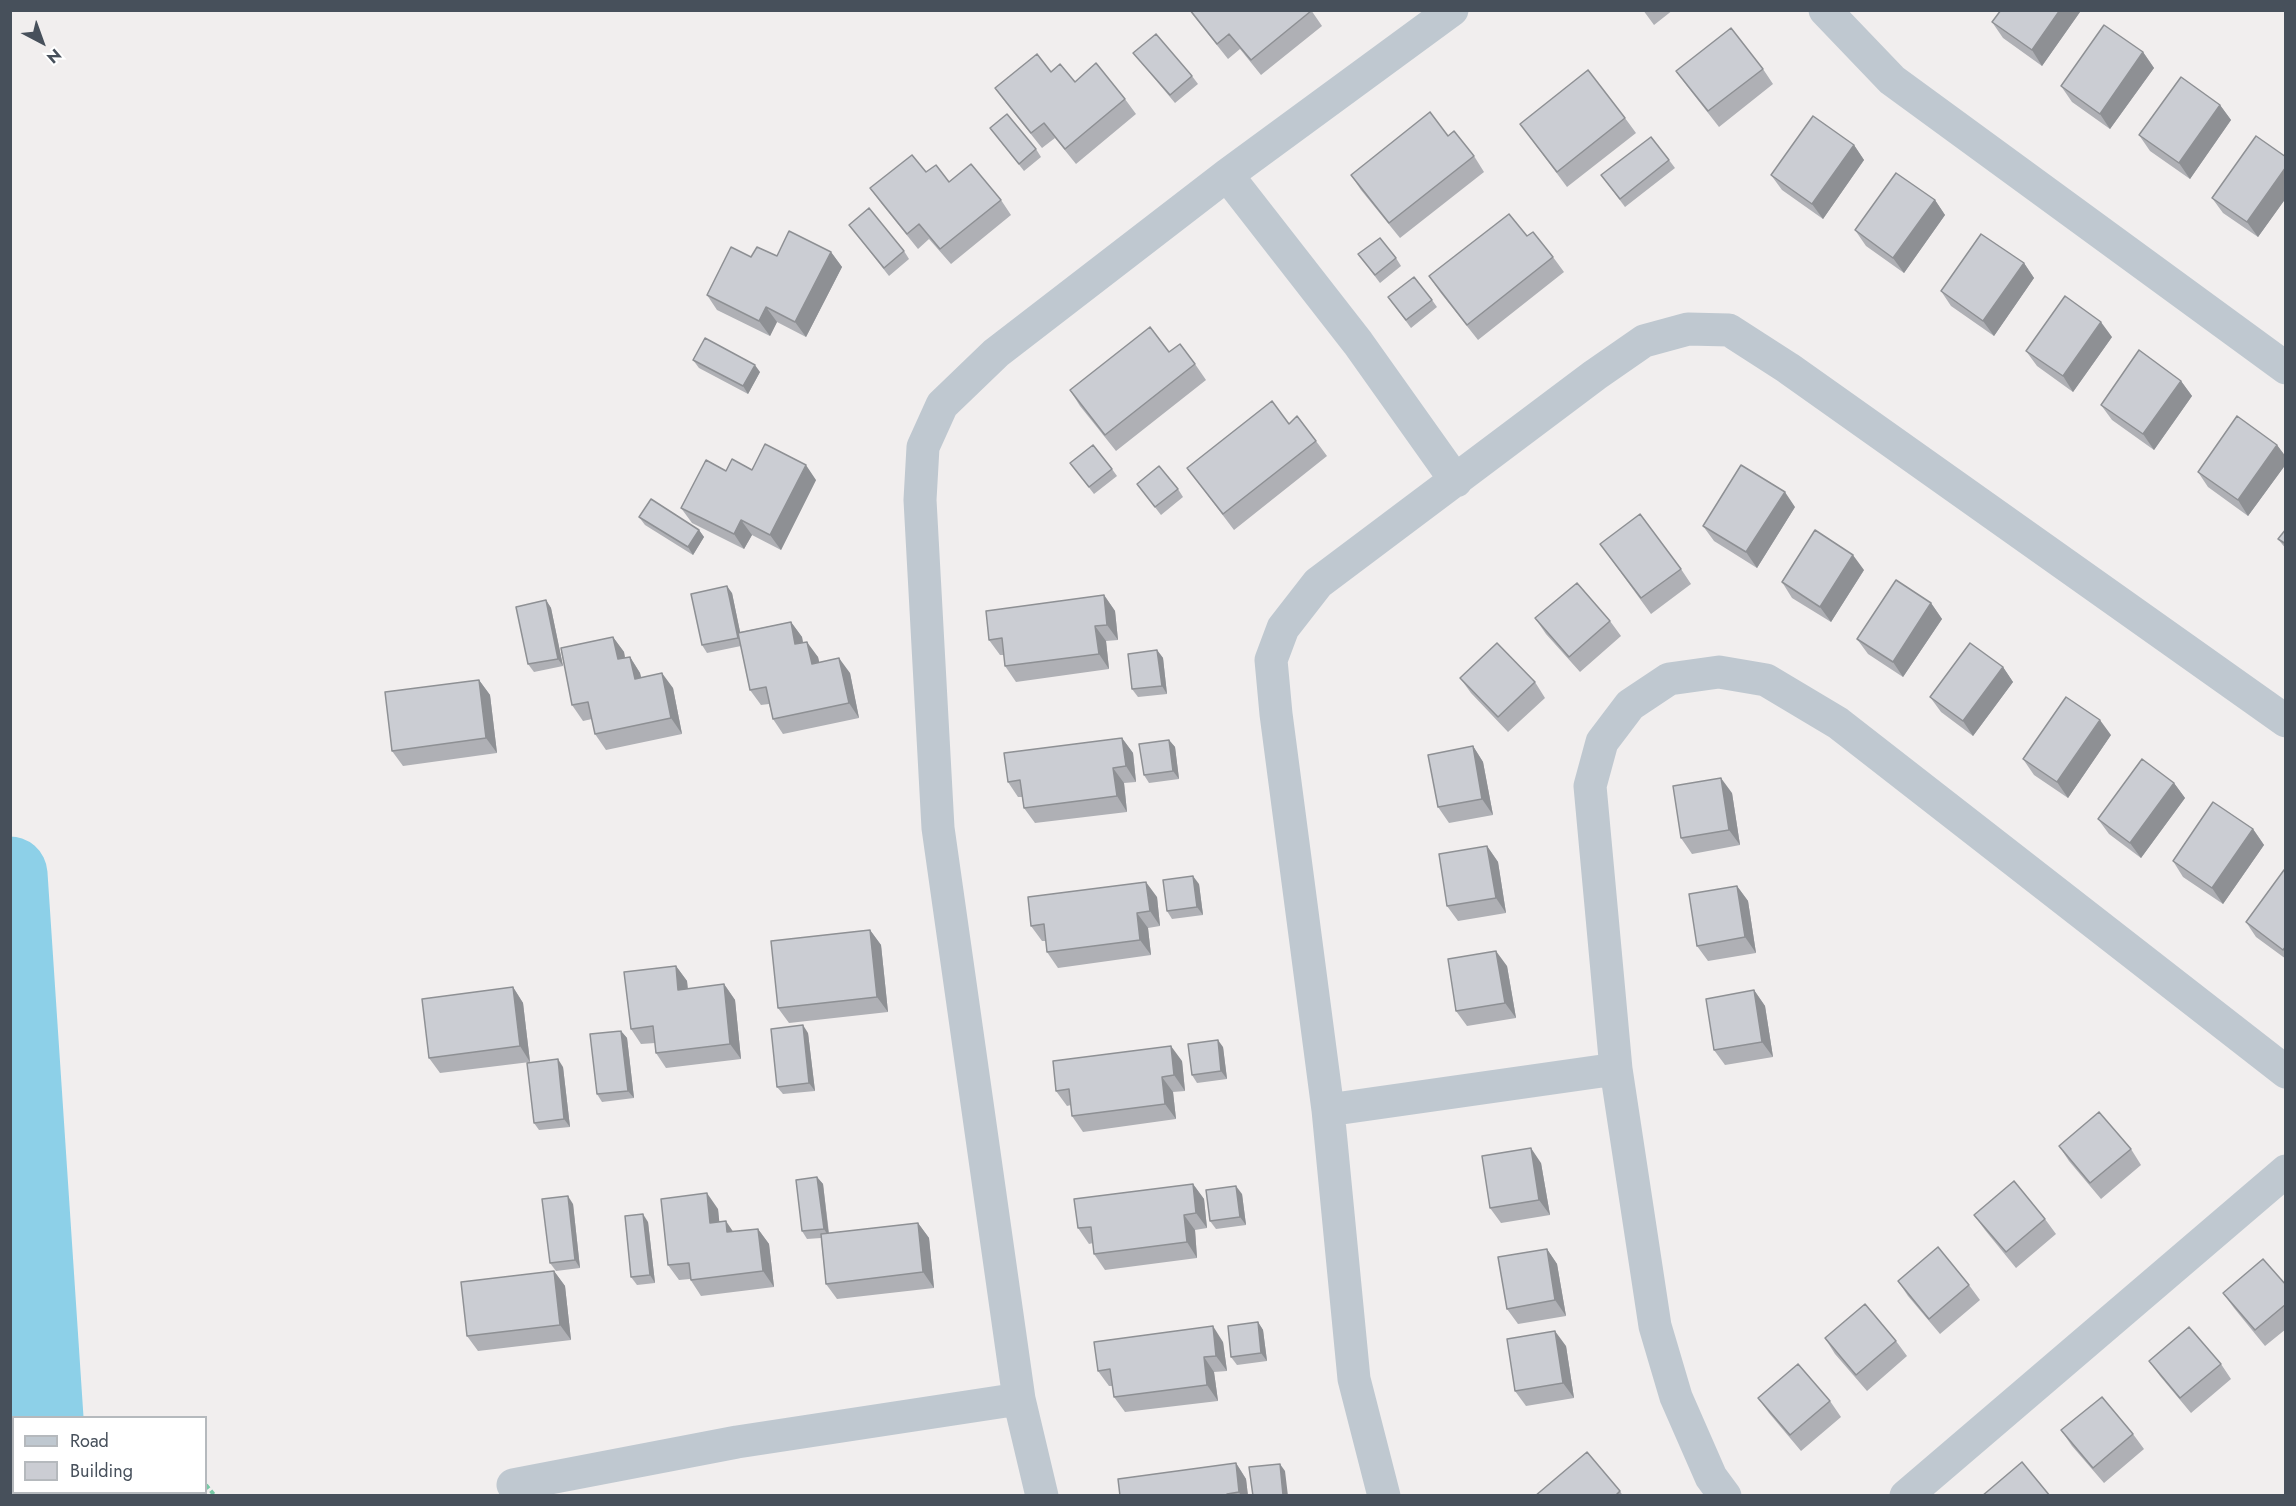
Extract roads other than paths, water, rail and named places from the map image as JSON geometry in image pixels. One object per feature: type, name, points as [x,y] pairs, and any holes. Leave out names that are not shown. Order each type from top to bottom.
[{"type":"street","points":[[1042,1496],[1019,1399],[938,828],[920,500],[922,447],[942,405],[996,353],[1227,175],[1452,10]]},
{"type":"street","points":[[1825,10],[1892,80],[2286,368]]},
{"type":"street","points":[[1227,175],[1358,343],[1456,481]]},
{"type":"street","points":[[1384,1496],[1354,1379],[1328,1110],[1276,714],[1271,660],[1283,628],[1318,583],[1595,375],[1644,341],[1688,329],[1729,330],[1837,402],[2286,721]]},
{"type":"street","points":[[1725,1496],[1711,1477],[1676,1397],[1655,1326],[1616,1070],[1590,786],[1602,742],[1630,705],[1669,679],[1719,672],[1766,680],[1838,723],[2286,1072]]},
{"type":"street","points":[[1328,1110],[1616,1070]]},
{"type":"street","points":[[1906,1496],[2286,1171]]},
{"type":"street","points":[[513,1485],[737,1442],[1019,1399]]},
{"type":"waterway","points":[[10,874],[46,1416]]}]
